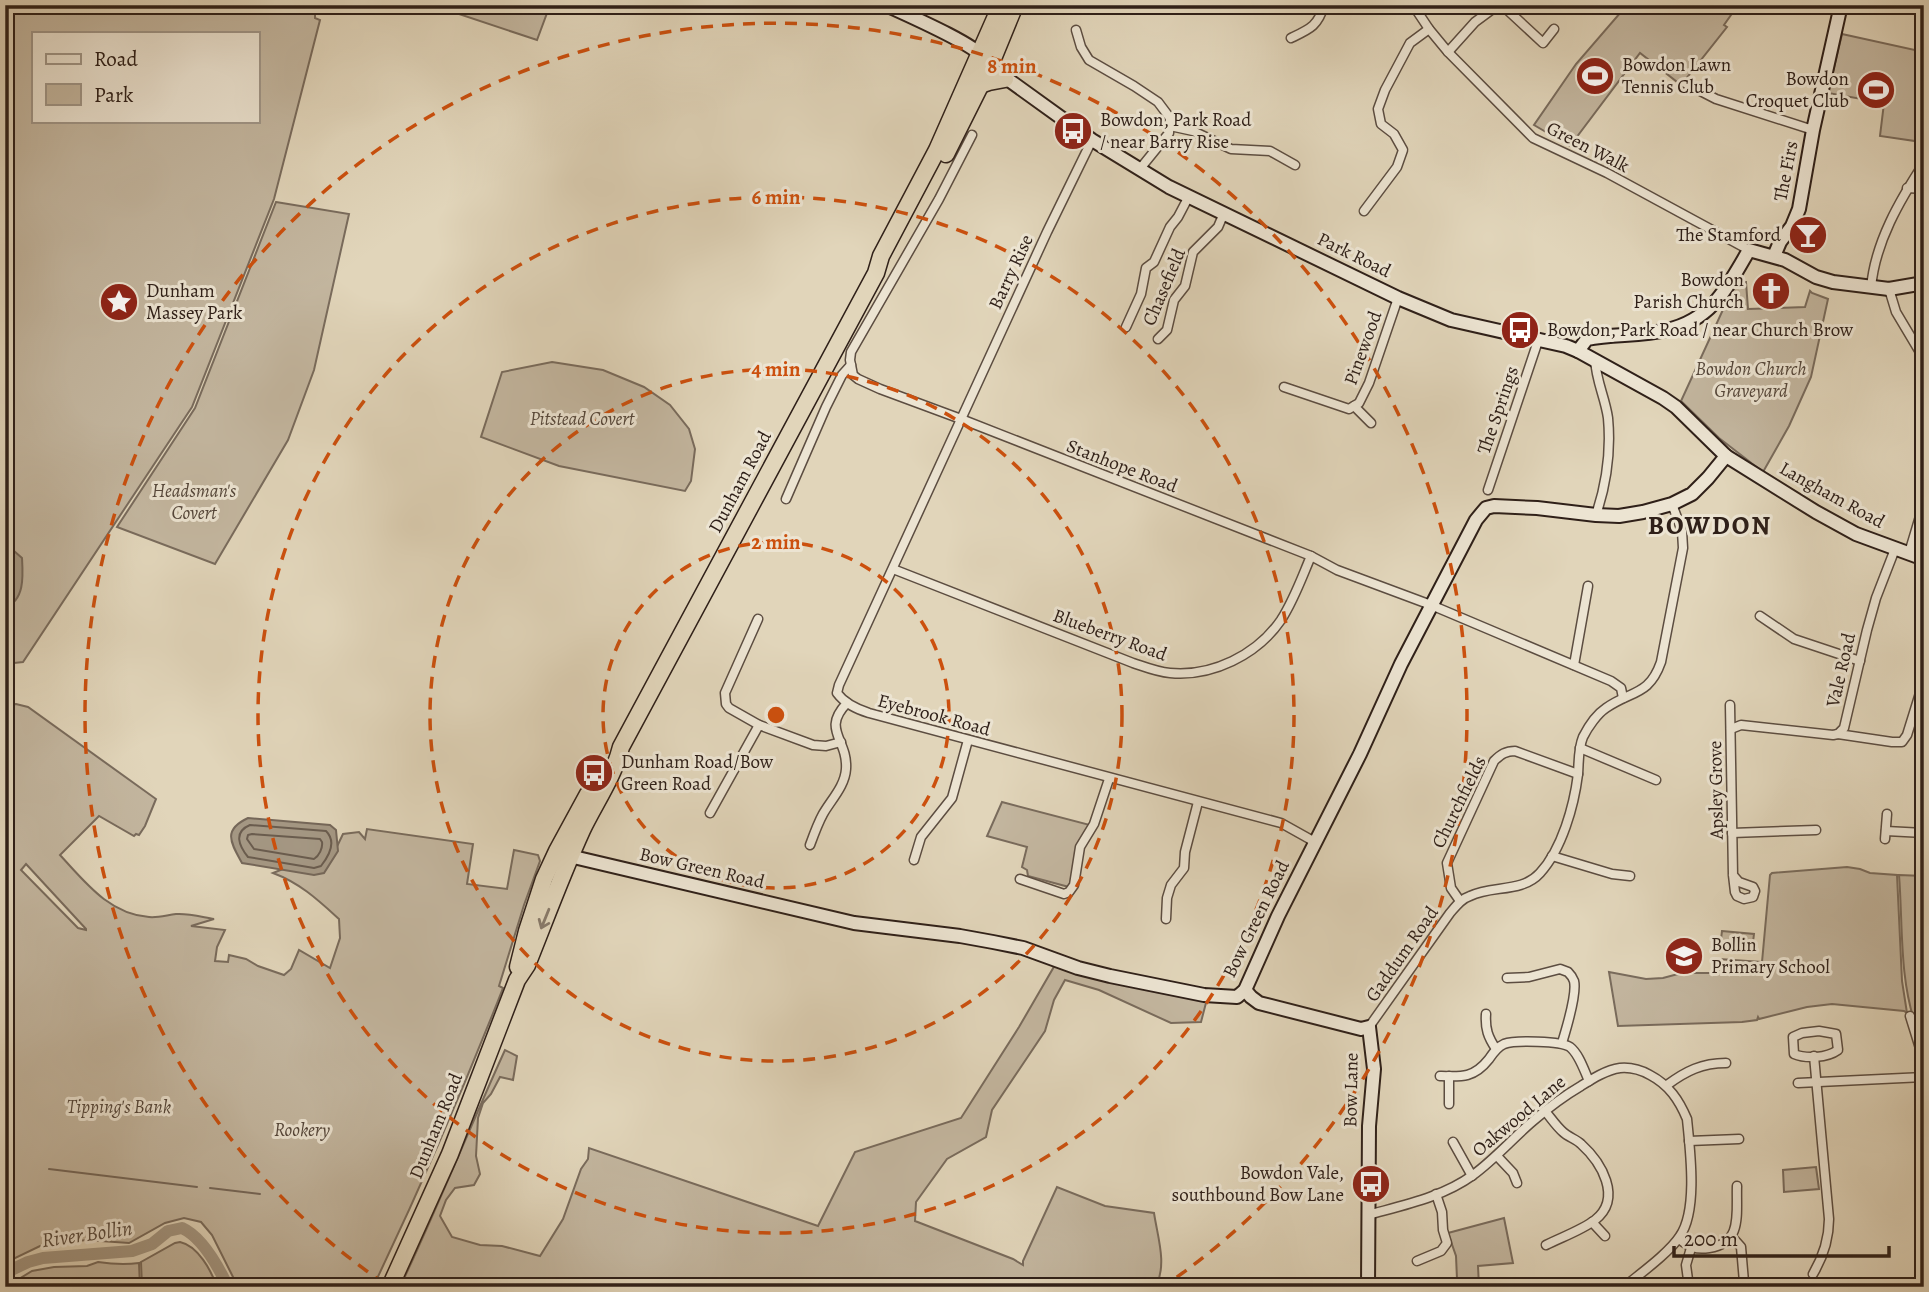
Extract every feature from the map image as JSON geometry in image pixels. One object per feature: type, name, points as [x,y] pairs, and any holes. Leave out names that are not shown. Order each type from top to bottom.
[{"type":"highway","name":"Dunham Road","points":[[390,1287],[450,1154],[517,980],[518,962],[544,879],[564,854],[610,755],[621,747],[876,274],[889,258],[927,192],[980,85],[1001,5]]},
{"type":"highway","points":[[985,60],[987,50],[998,31],[1004,29],[1015,5]]},
{"type":"highway","name":"Dunham Road","points":[[876,274],[881,256],[963,94],[985,60]]},
{"type":"highway","points":[[980,85],[1005,79]]},
{"type":"main road","name":"Park Road","points":[[886,5],[912,17],[985,60],[1005,79],[1091,140],[1189,197],[1398,298],[1451,320],[1566,346],[1595,359],[1676,407],[1726,456]]},
{"type":"main road","name":"The Firs","points":[[1774,256],[1799,209],[1813,130],[1841,5]]},
{"type":"main road","points":[[1578,351],[1587,339],[1667,330],[1694,320],[1723,294],[1749,250],[1774,256],[1816,277],[1833,282],[1889,289],[1924,283]]},
{"type":"main road","name":"Bow Green Road","points":[[564,854],[854,923],[1003,944],[1100,973],[1205,995],[1237,997],[1245,990],[1278,916],[1431,605],[1476,520],[1486,508],[1537,508],[1619,516],[1643,512],[1672,504],[1692,494],[1726,456]]},
{"type":"main road","name":"Langham Road","points":[[1726,456],[1856,534],[1924,559]]},
{"type":"main road","name":"Bow Lane","points":[[1245,990],[1259,1003],[1361,1028],[1369,1027],[1374,1069],[1369,1126],[1368,1287]]},
{"type":"street","points":[[912,17],[923,5]]},
{"type":"street","points":[[1291,38],[1320,20],[1324,5]]},
{"type":"street","name":"Green Walk","points":[[1413,5],[1448,52],[1533,138],[1607,173],[1749,250]]},
{"type":"street","points":[[1448,52],[1475,23],[1495,7],[1543,43],[1554,29]]},
{"type":"street","points":[[1364,211],[1397,167],[1403,150],[1394,134],[1381,124],[1378,109],[1410,43],[1429,29]]},
{"type":"street","points":[[1076,30],[1088,60],[1158,102],[1170,118],[1169,133],[1139,170]]},
{"type":"street","points":[[1685,83],[1716,99],[1813,130]]},
{"type":"street","points":[[1170,126],[1193,131],[1231,149],[1270,151],[1294,165]]},
{"type":"street","points":[[786,499],[826,407],[842,375],[851,365],[851,352],[939,199],[972,135]]},
{"type":"street","name":"Barry Rise","points":[[961,419],[1091,140]]},
{"type":"street","points":[[1871,288],[1885,233],[1924,163]]},
{"type":"street","points":[[1908,188],[1924,189]]},
{"type":"street","points":[[1126,327],[1141,294],[1146,268],[1154,262],[1170,227],[1189,197]]},
{"type":"street","name":"Chasefield","points":[[1158,339],[1167,330],[1174,300],[1185,286],[1193,252],[1218,227],[1224,213]]},
{"type":"street","points":[[1889,289],[1896,312],[1924,359]]},
{"type":"street","name":"Pinewood","points":[[1284,387],[1349,409],[1359,403],[1398,298]]},
{"type":"street","name":"The Springs","points":[[1488,490],[1538,341]]},
{"type":"street","points":[[1595,359],[1596,377],[1608,417],[1609,452],[1596,515]]},
{"type":"street","name":"Stanhope Road","points":[[851,365],[853,374],[858,379],[880,389],[1311,556],[1337,570],[1431,605],[1574,665],[1611,681],[1621,688],[1623,698]]},
{"type":"street","name":"Pinewood","points":[[1354,406],[1371,423]]},
{"type":"street","points":[[810,845],[822,815],[845,774],[846,761],[835,731],[835,723],[847,703],[838,693],[839,685],[961,419]]},
{"type":"street","points":[[1909,553],[1924,503]]},
{"type":"street","name":"Gaddum Road","points":[[1369,1027],[1460,901],[1479,892],[1526,884],[1538,876],[1552,856],[1567,823],[1574,799],[1584,736],[1605,708],[1646,687],[1657,673],[1661,662],[1683,548],[1682,531],[1672,504]]},
{"type":"street","name":"Vale Road","points":[[1731,729],[1741,725],[1833,735],[1844,728],[1876,598],[1895,549]]},
{"type":"street","name":"Blueberry Road","points":[[893,569],[1133,663],[1154,670],[1183,674],[1220,667],[1248,652],[1260,642],[1280,621],[1311,556]]},
{"type":"street","points":[[1574,665],[1588,586]]},
{"type":"street","points":[[1760,616],[1794,639],[1860,661]]},
{"type":"street","points":[[758,619],[724,698],[729,708],[759,725],[813,745],[826,746],[841,742]]},
{"type":"street","points":[[1838,734],[1892,743],[1902,742],[1908,735],[1921,690]]},
{"type":"street","name":"Eyebrook Road","points":[[847,703],[878,716],[1281,823],[1315,842]]},
{"type":"street","name":"Apsley Grove","points":[[1730,705],[1733,874]]},
{"type":"street","points":[[710,813],[759,725]]},
{"type":"street","points":[[914,860],[921,837],[951,797],[968,740]]},
{"type":"street","points":[[1580,748],[1656,780]]},
{"type":"street","name":"Churchfields","points":[[1460,901],[1451,888],[1447,863],[1494,761],[1507,751],[1515,751],[1578,774]]},
{"type":"street","points":[[1020,879],[1064,894],[1069,892],[1074,885],[1080,847],[1094,824],[1109,779]]},
{"type":"street","points":[[1167,919],[1167,898],[1171,885],[1184,868],[1185,852],[1198,802]]},
{"type":"street","points":[[1887,814],[1886,835],[1924,832]]},
{"type":"street","points":[[1732,833],[1816,830]]},
{"type":"street","points":[[1552,856],[1612,874],[1630,876]]},
{"type":"street","points":[[1507,978],[1529,977],[1560,970],[1568,972],[1574,986],[1562,1043]]},
{"type":"street","points":[[1486,1014],[1487,1035],[1496,1049]]},
{"type":"street","points":[[1910,1016],[1924,1061]]},
{"type":"street","points":[[1819,1031],[1836,1034],[1838,1050],[1835,1053],[1814,1056],[1794,1054],[1793,1037],[1819,1031]]},
{"type":"street","points":[[1440,1076],[1470,1076],[1504,1044],[1562,1043],[1576,1054],[1589,1081]]},
{"type":"street","points":[[1813,1274],[1822,1257],[1829,1230],[1814,1056]]},
{"type":"street","points":[[1625,1287],[1679,1239],[1690,1209],[1687,1119],[1667,1085],[1685,1072],[1702,1065],[1727,1063]]},
{"type":"street","name":"Oakwood Lane","points":[[1368,1215],[1436,1195],[1472,1176],[1545,1111],[1589,1081],[1609,1071],[1631,1068],[1667,1085]]},
{"type":"street","points":[[1449,1076],[1449,1104]]},
{"type":"street","points":[[1798,1083],[1924,1077]]},
{"type":"street","points":[[1545,1111],[1564,1133],[1589,1151],[1606,1177],[1608,1186],[1608,1202],[1599,1217],[1546,1245]]},
{"type":"street","points":[[1689,1141],[1739,1139]]},
{"type":"street","points":[[1453,1142],[1472,1176]]},
{"type":"street","points":[[1497,1156],[1513,1173],[1517,1183]]},
{"type":"street","points":[[1679,1239],[1691,1248],[1703,1249],[1721,1246],[1732,1237],[1736,1220],[1737,1186]]},
{"type":"street","points":[[1417,1261],[1441,1251],[1447,1243],[1436,1195]]},
{"type":"street","points":[[1592,1222],[1605,1236]]},
{"type":"street","points":[[1732,1237],[1741,1247],[1744,1282]]},
{"type":"street","points":[[1689,1287],[1686,1265],[1691,1248]]},
{"type":"green space","name":"Dunham Massey Park","points":[[5,5],[323,5],[322,10],[315,14],[315,18],[320,20],[274,199],[192,407],[23,662],[5,664]]},
{"type":"green space","points":[[432,5],[550,5],[537,40]]},
{"type":"green space","name":"Bowdon Lawn Tennis Club","points":[[1627,5],[1738,5],[1724,25],[1727,27],[1681,85],[1640,53],[1570,146],[1534,125],[1576,64]]},
{"type":"green space","name":"Bowdon Croquet Club","points":[[1842,34],[1924,52],[1924,86],[1915,141],[1880,136],[1884,103],[1828,93]]},
{"type":"green space","name":"Headsman's Covert","points":[[276,202],[349,214],[314,370],[288,440],[215,564],[117,527],[195,408]]},
{"type":"green space","name":"Bowdon Church Graveyard","points":[[1738,282],[1746,282],[1748,309],[1805,307],[1810,291],[1828,299],[1811,377],[1789,426],[1763,472],[1719,438],[1681,401]]},
{"type":"green space","name":"Pitstead Covert","points":[[552,362],[603,370],[644,387],[670,405],[689,429],[695,449],[691,481],[685,491],[559,466],[481,437],[502,372]]},
{"type":"green space","points":[[5,698],[7,705],[28,707],[156,799],[139,835],[134,836],[99,816],[60,855],[99,895],[122,910],[149,917],[181,914],[214,919],[191,926],[225,930],[217,947],[215,961],[228,962],[229,955],[284,975],[291,969],[299,950],[330,968],[340,938],[339,919],[300,887],[273,873],[293,865],[331,859],[343,834],[359,832],[365,839],[367,829],[473,844],[467,884],[507,889],[514,850],[538,855],[540,861],[499,986],[503,988],[441,1139],[373,1287],[238,1287],[212,1235],[201,1222],[184,1218],[165,1223],[129,1243],[86,1240],[40,1246],[5,1263]],"holes":[[[26,864],[86,929],[78,928],[21,870]]]},
{"type":"green space","points":[[1002,802],[1090,825],[1078,843],[1069,887],[1028,876],[1027,870],[1022,867],[1027,847],[987,836]]},
{"type":"green space","points":[[1847,867],[1870,873],[1897,875],[1902,981],[1907,1013],[1832,1004],[1742,1022],[1618,1026],[1609,972],[1646,979],[1663,978],[1678,974],[1719,973],[1720,959],[1762,962],[1770,875]]},
{"type":"green space","points":[[1899,875],[1924,876],[1924,1022],[1916,1026],[1904,970]]},
{"type":"green space","points":[[1722,931],[1754,934],[1752,950],[1720,948]]},
{"type":"green space","points":[[1055,965],[1207,999],[1201,1022],[1171,1023],[1099,990],[1065,980],[1054,1000],[1045,1031],[992,1110],[986,1137],[947,1159],[916,1202],[915,1221],[1023,1265],[1057,1187],[1105,1206],[1154,1213],[1161,1260],[1156,1287],[400,1287],[505,1050],[517,1056],[513,1080],[500,1077],[483,1103],[478,1118],[476,1156],[480,1174],[474,1185],[455,1188],[446,1200],[440,1216],[452,1237],[540,1256],[563,1219],[581,1169],[588,1159],[589,1148],[818,1226],[855,1152],[961,1118]]},
{"type":"green space","points":[[1816,1167],[1819,1189],[1784,1192],[1783,1170]]},
{"type":"green space","points":[[1504,1218],[1513,1263],[1478,1266],[1479,1287],[1460,1287],[1456,1256],[1448,1233]]},
{"type":"green space","points":[[180,1242],[193,1248],[198,1254],[217,1287],[142,1287],[141,1262]]},
{"type":"green space","points":[[98,1262],[139,1263],[140,1287],[6,1287],[32,1271],[87,1266]]},
{"type":"water","points":[[5,550],[14,551],[22,558],[23,572],[16,599],[5,607]]},
{"type":"water","points":[[248,818],[330,825],[336,830],[338,851],[324,873],[314,875],[242,863],[231,838],[235,827]]},
{"type":"waterway","points":[[49,1169],[197,1187]]},
{"type":"waterway","points":[[210,1188],[260,1194]]},
{"type":"waterway","name":"River Bollin","points":[[5,1273],[43,1258],[132,1251],[152,1244],[168,1231],[182,1228],[203,1246],[228,1287]]},
{"type":"place","name":"Bowdon Lawn Tennis Club","points":[[1595,76]]},
{"type":"place","name":"Bowdon Croquet Club","points":[[1876,90]]},
{"type":"place","name":"Bowdon, Park Road / near Barry Rise","points":[[1073,131]]},
{"type":"place","name":"The Stamford","points":[[1808,235]]},
{"type":"place","name":"Bowdon Parish Church","points":[[1771,291]]},
{"type":"place","name":"Dunham Massey Park","points":[[119,302]]},
{"type":"place","name":"Bowdon, Park Road / near Church Brow","points":[[1520,330]]},
{"type":"place","name":"Dunham Road/Bow Green Road","points":[[594,773]]},
{"type":"place","name":"Bollin Primary School","points":[[1684,956]]},
{"type":"place","name":"Bowdon Vale, southbound Bow Lane","points":[[1371,1184]]},
{"type":"district","name":"BOWDON","points":[[1710,525]]},
{"type":"park label","name":"Tipping's Bank","points":[[119,1107]]},
{"type":"park label","name":"Rookery","points":[[302,1130]]}]
